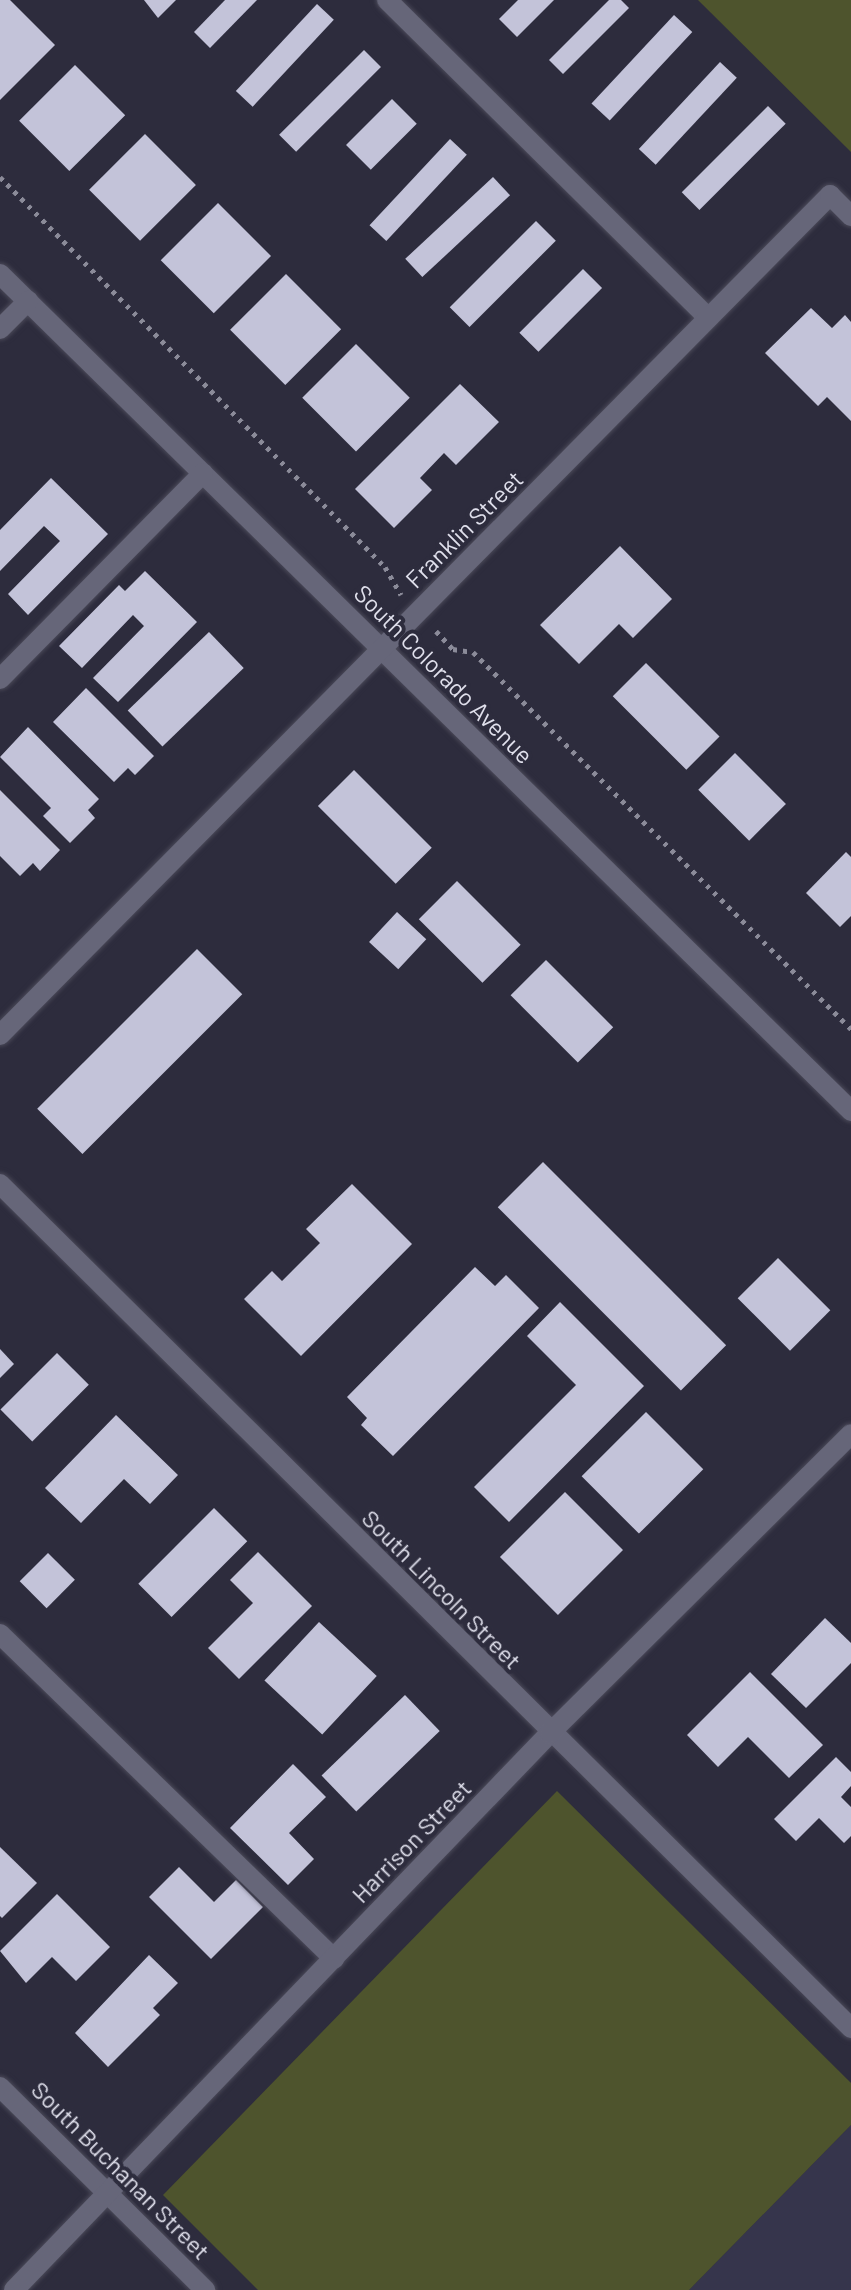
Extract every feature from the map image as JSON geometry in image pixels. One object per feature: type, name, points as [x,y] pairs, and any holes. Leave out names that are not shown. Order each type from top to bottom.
[{"type":"street","points":[[387,0],[708,318]]},
{"type":"street","name":"Franklin Street","points":[[0,1035],[830,195],[851,216]]},
{"type":"street","name":"South Colorado Avenue","points":[[0,274],[851,1111]]},
{"type":"street","points":[[0,329],[28,301]]},
{"type":"street","points":[[0,679],[203,473]]},
{"type":"street","name":"South Lincoln Street","points":[[0,1184],[550,1733],[851,2028]]},
{"type":"street","name":"Harrison Street","points":[[14,2290],[550,1733],[851,1434]]},
{"type":"street","points":[[0,1634],[334,1959]]},
{"type":"street","name":"South Buchanan Street","points":[[0,2087],[205,2290]]},
{"type":"path","points":[[0,177],[385,567],[392,585]]},
{"type":"path","points":[[453,649],[473,652],[851,1029]]},
{"type":"shaded area","points":[[851,2125],[851,2290],[689,2290]]},
{"type":"green space","points":[[698,0],[851,0],[851,152]]},
{"type":"green space","points":[[557,1791],[851,2083],[851,2125],[689,2290],[258,2290],[163,2195]]},
{"type":"building","points":[[0,0],[10,0],[55,45],[0,100]]},
{"type":"building","points":[[144,0],[176,0],[158,18]]},
{"type":"building","points":[[225,0],[257,0],[210,48],[194,32]]},
{"type":"building","points":[[518,0],[554,0],[517,37],[499,19]]},
{"type":"building","points":[[609,0],[621,0],[629,8],[563,74],[549,60]]},
{"type":"building","points":[[317,4],[334,20],[253,107],[236,91]]},
{"type":"building","points":[[674,15],[692,32],[610,121],[591,103]]},
{"type":"building","points":[[364,50],[381,67],[296,152],[279,135]]},
{"type":"building","points":[[720,62],[737,78],[656,165],[639,149]]},
{"type":"building","points":[[75,65],[125,115],[69,171],[19,121]]},
{"type":"building","points":[[392,99],[417,124],[371,170],[346,145]]},
{"type":"building","points":[[768,106],[786,124],[699,210],[682,192]]},
{"type":"building","points":[[145,134],[196,185],[140,241],[89,190]]},
{"type":"building","points":[[450,139],[467,155],[386,241],[370,225]]},
{"type":"building","points":[[493,177],[510,195],[422,277],[405,259]]},
{"type":"building","points":[[218,203],[271,256],[214,313],[161,260]]},
{"type":"building","points":[[536,221],[556,241],[470,327],[450,307]]},
{"type":"building","points":[[583,269],[602,288],[538,352],[519,333]]},
{"type":"building","points":[[286,274],[341,329],[285,385],[230,330]]},
{"type":"building","points":[[811,308],[832,328],[845,315],[851,322],[851,421],[827,397],[818,406],[765,353]]},
{"type":"building","points":[[356,344],[410,398],[356,451],[302,398]]},
{"type":"building","points":[[460,384],[499,422],[456,465],[444,453],[420,478],[432,490],[394,528],[355,489]]},
{"type":"building","points":[[51,478],[108,534],[28,615],[8,594],[60,541],[44,526],[0,571],[0,530]]},
{"type":"building","points":[[620,546],[672,599],[633,638],[619,624],[579,664],[540,625]]},
{"type":"building","points":[[145,571],[197,622],[118,702],[93,678],[144,626],[133,615],[82,668],[59,646],[119,585],[125,591]]},
{"type":"building","points":[[209,632],[244,668],[162,746],[128,710]]},
{"type":"building","points":[[646,663],[720,737],[686,770],[613,696]]},
{"type":"building","points":[[86,688],[154,756],[135,775],[128,768],[114,782],[53,722]]},
{"type":"building","points":[[28,727],[99,799],[88,810],[95,818],[70,843],[43,816],[51,808],[0,757]]},
{"type":"building","points":[[735,753],[786,804],[749,841],[698,790]]},
{"type":"building","points":[[354,770],[432,848],[396,884],[318,806]]},
{"type":"building","points":[[0,790],[60,850],[40,871],[33,863],[20,876],[0,856]]},
{"type":"building","points":[[846,852],[851,857],[851,916],[840,927],[806,893]]},
{"type":"building","points":[[457,881],[521,945],[482,983],[419,919]]},
{"type":"building","points":[[397,912],[426,939],[398,969],[369,942]]},
{"type":"building","points":[[197,949],[242,994],[82,1154],[37,1109]]},
{"type":"building","points":[[546,960],[613,1027],[578,1063],[511,995]]},
{"type":"building","points":[[543,1162],[726,1345],[681,1390],[498,1207]]},
{"type":"building","points":[[352,1184],[412,1244],[301,1356],[244,1299],[272,1271],[282,1281],[320,1243],[306,1229]]},
{"type":"building","points":[[778,1258],[830,1310],[790,1351],[738,1298]]},
{"type":"building","points":[[475,1267],[495,1286],[506,1275],[539,1308],[393,1456],[361,1425],[367,1418],[347,1397]]},
{"type":"building","points":[[560,1302],[644,1386],[509,1522],[474,1487],[576,1385],[527,1336]]},
{"type":"building","points":[[0,1349],[14,1364],[0,1378]]},
{"type":"building","points":[[57,1353],[89,1385],[32,1441],[0,1410]]},
{"type":"building","points":[[646,1412],[703,1469],[639,1534],[582,1476]]},
{"type":"building","points":[[116,1415],[178,1475],[150,1504],[124,1479],[81,1523],[45,1488]]},
{"type":"building","points":[[565,1492],[623,1550],[558,1615],[500,1557]]},
{"type":"building","points":[[214,1508],[247,1541],[172,1617],[138,1584]]},
{"type":"building","points":[[258,1552],[312,1606],[239,1679],[208,1648],[253,1603],[230,1580]]},
{"type":"building","points":[[48,1553],[75,1580],[47,1608],[20,1581]]},
{"type":"building","points":[[825,1618],[851,1643],[851,1663],[806,1708],[771,1674]]},
{"type":"building","points":[[319,1622],[377,1676],[322,1734],[264,1681]]},
{"type":"building","points":[[750,1672],[823,1745],[789,1778],[748,1737],[718,1767],[687,1735]]},
{"type":"building","points":[[405,1695],[440,1731],[356,1812],[322,1776]]},
{"type":"building","points":[[836,1757],[851,1772],[851,1786],[841,1797],[851,1807],[851,1836],[844,1843],[819,1818],[796,1841],[774,1819]]},
{"type":"building","points":[[293,1764],[326,1797],[289,1833],[314,1859],[288,1885],[230,1828]]},
{"type":"building","points":[[0,1847],[37,1883],[2,1918],[0,1916]]},
{"type":"building","points":[[179,1867],[214,1902],[236,1880],[263,1907],[211,1959],[149,1897]]},
{"type":"building","points":[[57,1894],[110,1947],[76,1981],[52,1957],[26,1983],[0,1951]]},
{"type":"building","points":[[149,1955],[178,1983],[153,2008],[160,2015],[108,2067],[75,2033]]}]
